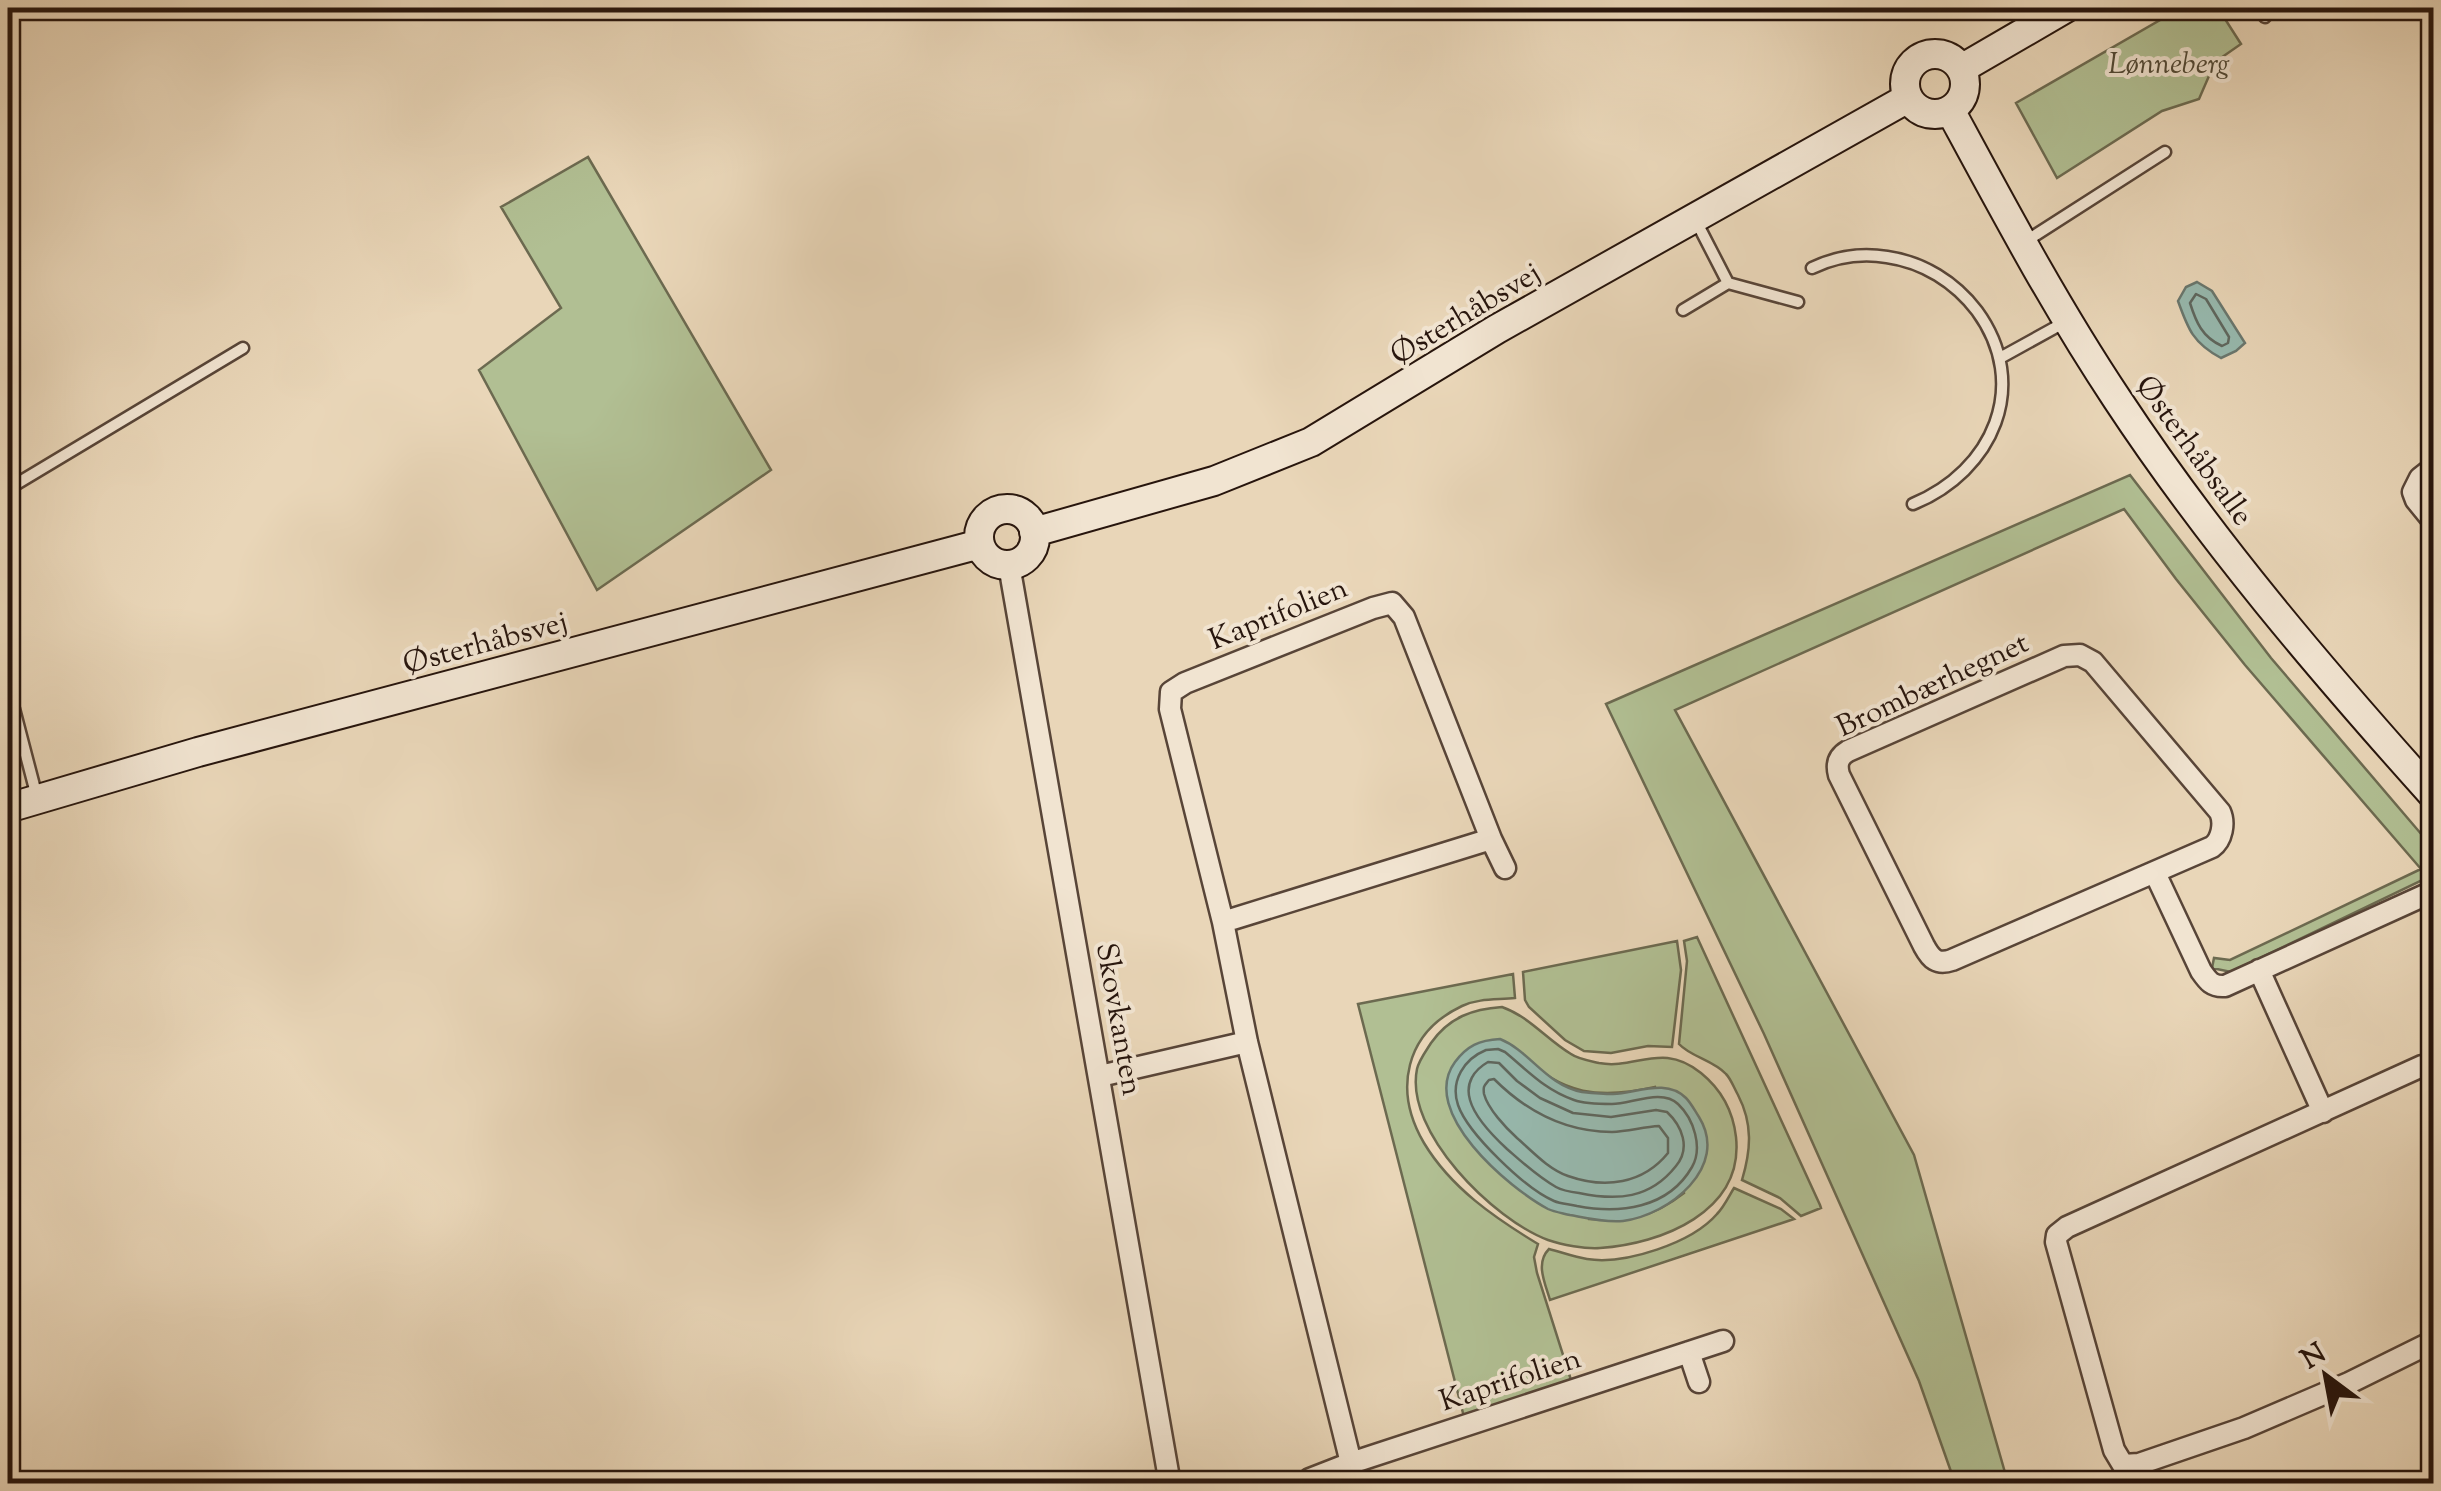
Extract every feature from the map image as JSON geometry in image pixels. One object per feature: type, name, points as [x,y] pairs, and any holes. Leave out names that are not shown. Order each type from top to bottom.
[{"type":"street","points":[[1961,69],[2066,8]]},
{"type":"street","points":[[1935,54],[1954,61],[1961,69],[1965,87],[1950,110],[1931,114],[1908,98],[1905,78],[1916,60],[1935,54]]},
{"type":"street","name":"Østerhåbsvej","points":[[1034,532],[1214,481],[1311,442],[1497,329],[1908,98]]},
{"type":"street","name":"Østerhåbsalle","points":[[1950,110],[2068,321],[2171,477],[2263,597],[2434,796]]},
{"type":"street","points":[[2434,467],[2420,478],[2414,492],[2434,522]]},
{"type":"street","points":[[1001,510],[1022,514],[1034,532],[1029,554],[1010,565],[991,560],[980,544],[983,523],[1001,510]]},
{"type":"street","name":"Østerhåbsvej","points":[[8,808],[217,747],[980,544]]},
{"type":"street","name":"Skovkanten","points":[[1010,565],[1170,1484]]},
{"type":"street","name":"Kaprifolien","points":[[1350,1463],[1247,1042],[1223,922],[1170,708],[1171,692],[1373,608],[1392,604],[1404,617],[1504,868]]},
{"type":"street","name":"Brombærhegnet","points":[[2080,654],[2087,657],[2222,815],[2216,845],[2156,873],[1952,960],[1935,961],[1839,775],[1838,761],[1848,751],[2064,656],[2080,654]]},
{"type":"street","points":[[1223,922],[1491,839]]},
{"type":"street","points":[[2156,873],[2208,980],[2216,986],[2224,986],[2434,891]]},
{"type":"street","points":[[2259,970],[2323,1112]]},
{"type":"street","points":[[1100,1076],[1247,1042]]},
{"type":"street","points":[[2434,1064],[2422,1066],[2067,1227],[2057,1235],[2057,1248],[2122,1465],[2139,1464],[2244,1428],[2434,1342]]},
{"type":"street","name":"Kaprifolien","points":[[1310,1478],[1722,1341]]},
{"type":"street","points":[[1689,1352],[1700,1382]]},
{"type":"lane","points":[[2022,243],[2165,152]]},
{"type":"lane","points":[[1694,218],[1728,282],[1798,302]]},
{"type":"lane","points":[[1812,268],[1842,258],[1877,256],[1929,270],[1971,304],[1991,335],[2000,358],[2003,388],[1988,439],[1956,479],[1913,504]]},
{"type":"lane","points":[[1683,310],[1728,282]]},
{"type":"lane","points":[[2000,358],[2068,321]]},
{"type":"lane","points":[[8,490],[243,348]]},
{"type":"lane","points":[[8,697],[38,798]]},
{"type":"green space","name":"Lønneberg","points":[[2181,8],[2218,8],[2241,44],[2215,62],[2199,99],[2162,111],[2057,178],[2016,103]]},
{"type":"green space","points":[[588,157],[771,470],[597,590],[479,370],[561,308],[501,207]]},
{"type":"green space","points":[[2130,475],[2271,658],[2428,842],[2433,875],[2231,972],[2212,968],[2214,958],[2230,960],[2421,869],[2245,665],[2124,509],[1675,710],[1914,1155],[2008,1483],[1955,1483],[1919,1381],[1764,1034],[1606,704]]},
{"type":"green space","points":[[1697,937],[1821,1208],[1801,1216],[1780,1198],[1742,1180],[1749,1137],[1738,1095],[1721,1069],[1679,1044],[1687,961],[1684,941]]},
{"type":"green space","points":[[1677,941],[1681,970],[1672,1047],[1648,1046],[1611,1053],[1584,1051],[1565,1040],[1525,1000],[1523,972]]},
{"type":"green space","points":[[1513,974],[1515,998],[1468,1003],[1428,1031],[1410,1065],[1409,1103],[1424,1143],[1447,1174],[1490,1212],[1538,1244],[1534,1257],[1537,1273],[1571,1380],[1464,1417],[1358,1004]]},
{"type":"green space","points":[[1491,1008],[1512,1011],[1581,1059],[1612,1064],[1674,1059],[1701,1073],[1725,1102],[1736,1137],[1735,1163],[1727,1185],[1713,1204],[1694,1219],[1648,1240],[1588,1248],[1554,1242],[1526,1229],[1479,1194],[1438,1146],[1424,1119],[1417,1094],[1417,1069],[1431,1043],[1446,1027],[1462,1016]],"holes":[[[1522,1053],[1536,1067],[1583,1091],[1617,1093],[1655,1087],[1684,1193],[1639,1216],[1589,1219]]]},
{"type":"green space","points":[[1734,1188],[1794,1219],[1550,1300],[1542,1267],[1549,1249],[1602,1260],[1657,1250],[1706,1225]]},
{"type":"water","points":[[2197,282],[2212,291],[2245,343],[2221,358],[2193,334],[2178,301],[2186,287]]},
{"type":"water","points":[[1500,1039],[1569,1088],[1613,1094],[1660,1088],[1686,1098],[1707,1136],[1707,1154],[1690,1186],[1659,1209],[1623,1221],[1558,1212],[1531,1199],[1473,1146],[1448,1103],[1447,1082],[1455,1062],[1474,1045]]}]
